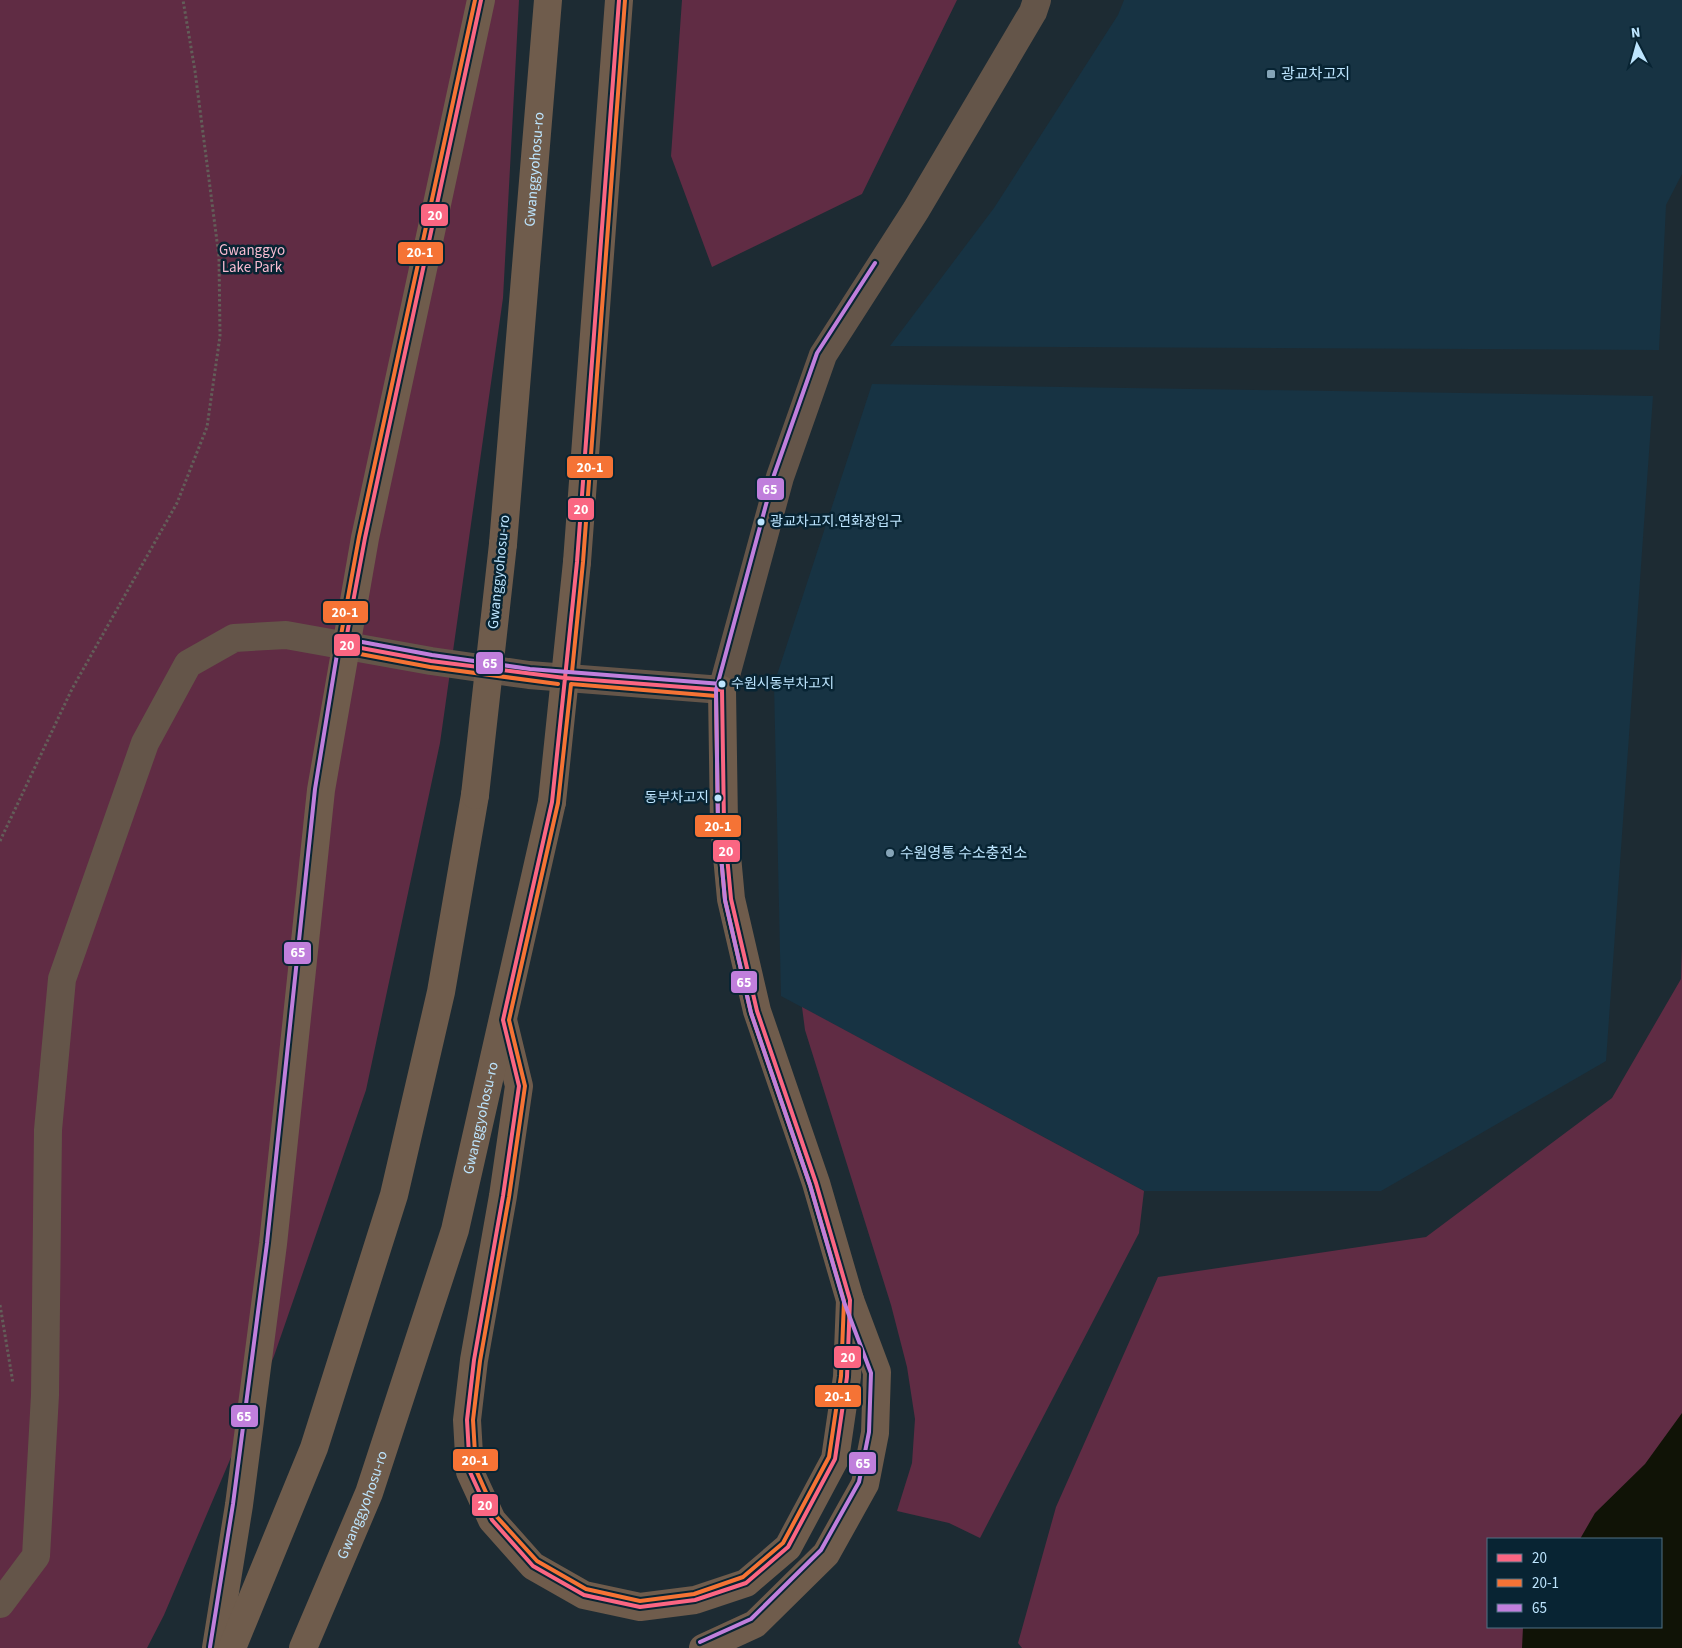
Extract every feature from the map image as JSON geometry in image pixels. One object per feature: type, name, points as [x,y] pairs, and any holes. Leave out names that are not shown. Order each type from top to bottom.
[{"type":"main road","points":[[216,1648],[239,1505],[273,1244],[321,790],[365,538],[481,0]]},
{"type":"main road","name":"Gwanggyohosu-ro","points":[[232,1648],[314,1448],[394,1196],[441,992],[475,796],[503,544],[548,0]]},
{"type":"main road","name":"Gwanggyohosu-ro","points":[[303,1648],[369,1493],[455,1230],[552,802],[577,562],[619,0]]},
{"type":"main road","points":[[703,1648],[755,1624],[826,1554],[864,1484],[876,1433],[877,1372],[850,1300],[816,1183],[758,1011],[731,900],[724,824],[722,690]]},
{"type":"main road","points":[[503,1020],[519,1086],[503,1196],[474,1360],[467,1420],[470,1472],[484,1504],[492,1520],[533,1566],[584,1595],[640,1607],[695,1600],[746,1583],[788,1547],[835,1459],[847,1377],[850,1300]]},
{"type":"street","points":[[0,1604],[36,1556],[45,1395],[48,1130],[62,979],[145,743],[188,664],[234,638],[286,635],[431,661],[529,674],[722,690],[780,477],[823,354],[916,210],[1033,12],[1037,0]]},
{"type":"path","points":[[0,841],[72,689],[177,504],[207,427],[220,336],[219,257],[196,71],[183,0]]},
{"type":"shaded area","points":[[1124,0],[1682,0],[1682,174],[1666,205],[1659,350],[890,346],[994,208],[1118,15]]},
{"type":"shaded area","points":[[872,384],[1653,396],[1606,1061],[1381,1191],[1144,1191],[781,996],[774,684]]},
{"type":"shaded area","points":[[1682,1413],[1682,1648],[1522,1648],[1523,1628],[1662,1628],[1662,1538],[1581,1538],[1595,1513],[1645,1464]]},
{"type":"green space","name":"Gwanggyo Lake Park","points":[[0,0],[519,0],[503,298],[440,743],[366,1090],[274,1356],[164,1615],[147,1648],[0,1648]]},
{"type":"green space","points":[[682,0],[957,0],[862,194],[712,267],[671,156]]},
{"type":"green space","points":[[1682,946],[1682,1648],[1022,1648],[1018,1643],[1056,1507],[1158,1277],[1426,1237],[1612,1098],[1681,979]]},
{"type":"green space","points":[[802,1007],[1144,1191],[1139,1233],[980,1538],[949,1523],[897,1511],[912,1463],[915,1419],[907,1367],[891,1305],[805,1030]]},
{"type":"transit line","name":"20-1","points":[[475,0],[359,537],[339,646],[344,651],[430,667],[558,684]]},
{"type":"transit line","name":"20","points":[[481,0],[365,538],[345,645],[431,661],[565,678]]},
{"type":"transit line","name":"20","points":[[565,678],[577,562],[619,0]]},
{"type":"transit line","name":"20-1","points":[[572,672],[583,562],[625,0]]},
{"type":"transit line","name":"65","points":[[700,1642],[751,1619],[821,1550],[859,1482],[869,1432],[871,1373],[844,1302],[810,1185],[751,1013],[725,900],[718,824],[716,690],[774,475],[817,353],[875,263]]},
{"type":"transit line","name":"65","points":[[210,1647],[233,1504],[267,1243],[315,789],[339,642],[346,639],[432,655],[530,669],[722,684]]},
{"type":"transit line","name":"20","points":[[565,678],[722,690],[724,824],[731,899],[757,1011],[816,1183],[850,1300],[847,1377],[835,1459],[788,1547],[746,1583],[695,1600],[640,1607],[584,1595],[533,1566],[492,1520],[470,1472],[467,1420],[474,1360],[503,1196],[519,1086],[503,1020],[552,802],[565,678]]},
{"type":"transit line","name":"20-1","points":[[571,684],[716,696],[718,824],[725,900],[751,1013],[810,1185],[844,1301],[841,1376],[829,1457],[783,1543],[743,1577],[694,1594],[640,1601],[586,1589],[537,1561],[497,1517],[476,1470],[473,1420],[480,1361],[509,1197],[525,1086],[509,1020],[558,803],[571,684]]},
{"type":"place","name":"광교차고지","points":[[1271,74]]},
{"type":"place","name":"광교차고지.연화장입구","points":[[761,522]]},
{"type":"place","name":"수원시동부차고지","points":[[722,684]]},
{"type":"place","name":"동부차고지","points":[[718,798]]},
{"type":"place","name":"수원영통 수소충전소","points":[[890,853]]}]
